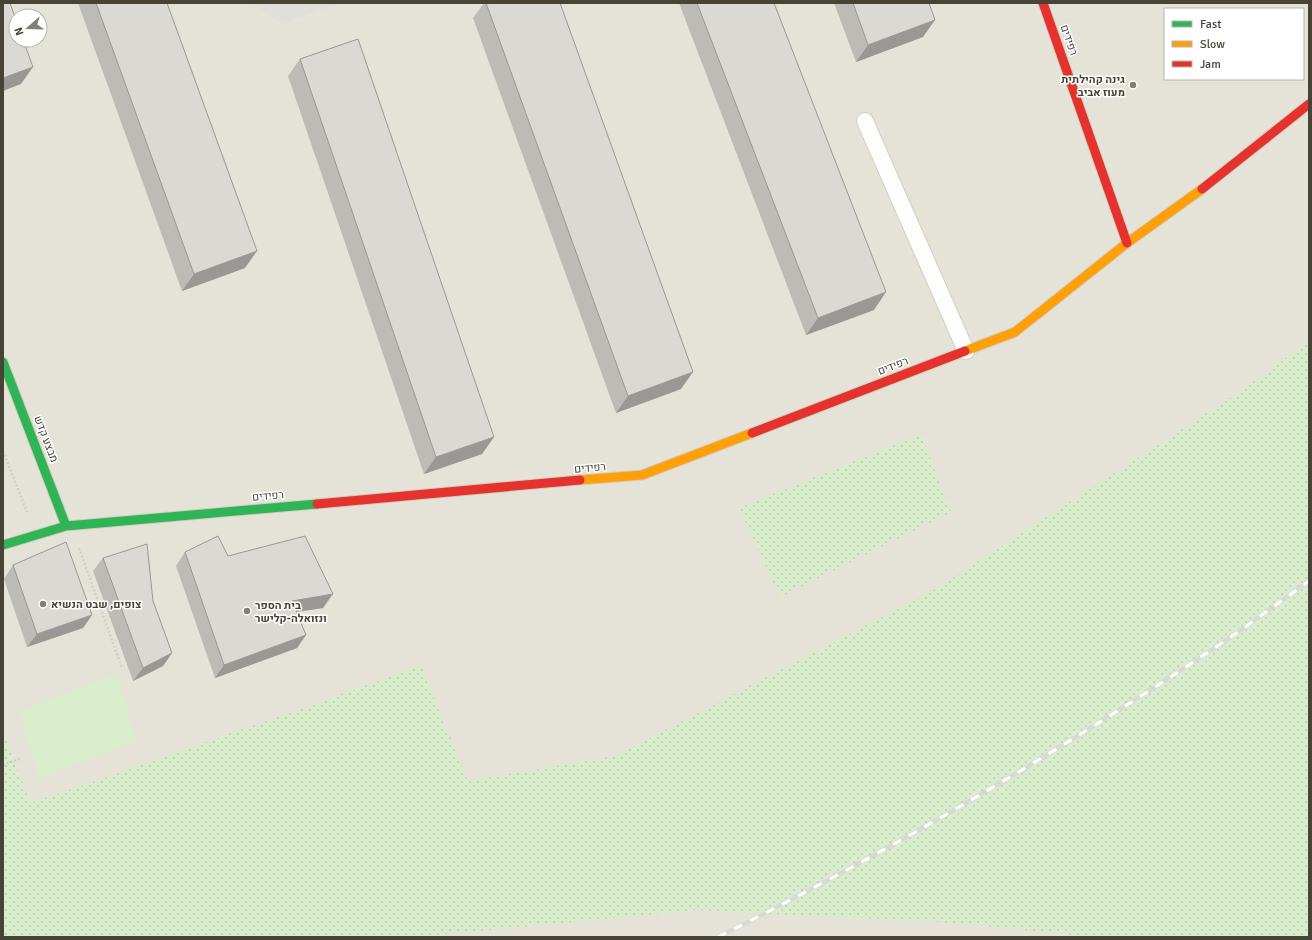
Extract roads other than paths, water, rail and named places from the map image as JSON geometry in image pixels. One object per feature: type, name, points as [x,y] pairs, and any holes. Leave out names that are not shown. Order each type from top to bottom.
[{"type":"street","name":"רפידים","points":[[1043,3],[1127,244]]},
{"type":"street","name":"רפידים","points":[[3,545],[66,526],[642,475],[1015,332],[1127,244],[1214,180],[1309,104]]},
{"type":"street","name":"מבצע קדש","points":[[3,362],[66,526]]},
{"type":"lane","points":[[865,121],[966,352]]},
{"type":"railway","points":[[718,937],[907,837],[1030,765],[1210,651],[1309,581]]},
{"type":"place","name":"גינה קהילתית מעוז אביב","points":[[1133,85]]},
{"type":"place","name":"צופים, שבט הנשיא","points":[[43,604]]},
{"type":"place","name":"בית הספר ונזואלה-קלישר","points":[[247,611]]}]
